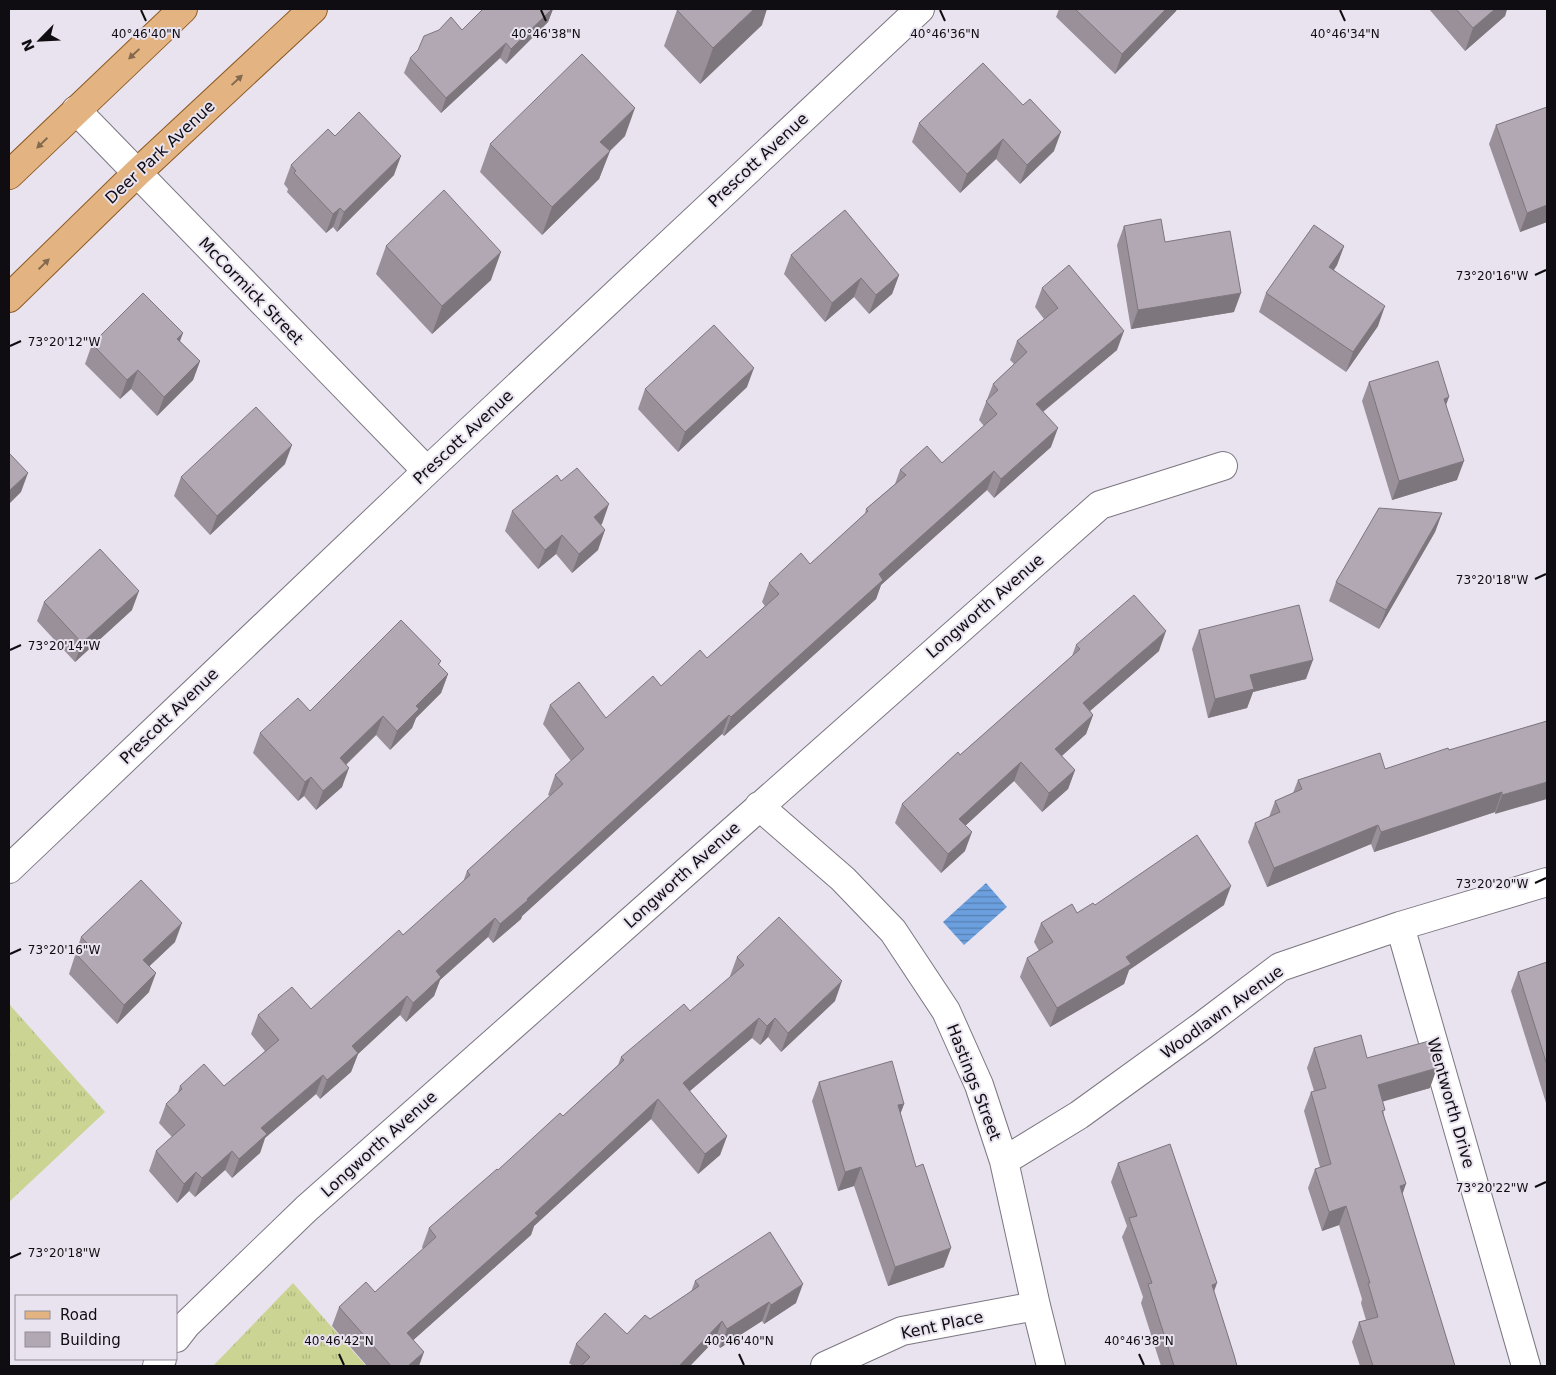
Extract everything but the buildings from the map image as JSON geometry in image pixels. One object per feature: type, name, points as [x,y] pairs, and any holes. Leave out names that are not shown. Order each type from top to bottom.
[{"type":"main road","points":[[9,175],[182,9]]},
{"type":"main road","name":"Deer Park Avenue","points":[[9,298],[137,173],[313,9]]},
{"type":"street","name":"Prescott Avenue","points":[[9,869],[427,470],[920,9]]},
{"type":"street","name":"McCormick Street","points":[[76,110],[427,470]]},
{"type":"street","name":"Longworth Avenue","points":[[178,1335],[186,1325],[306,1209],[1100,505],[1222,466]]},
{"type":"street","name":"Hastings Street","points":[[759,806],[842,878],[893,931],[946,1011],[979,1085],[1004,1160],[1051,1366]]},
{"type":"street","name":"Woodlawn Avenue","points":[[1004,1160],[1080,1115],[1280,967],[1400,926],[1547,882]]},
{"type":"street","name":"Wentworth Drive","points":[[1400,926],[1526,1366]]},
{"type":"street","name":"Kent Place","points":[[824,1366],[902,1331],[1036,1306]]},
{"type":"green space","points":[[9,1004],[105,1112],[9,1202]]},
{"type":"green space","points":[[293,1283],[366,1366],[213,1366]]},
{"type":"water","points":[[986,883],[1007,907],[964,945],[943,922]]}]
